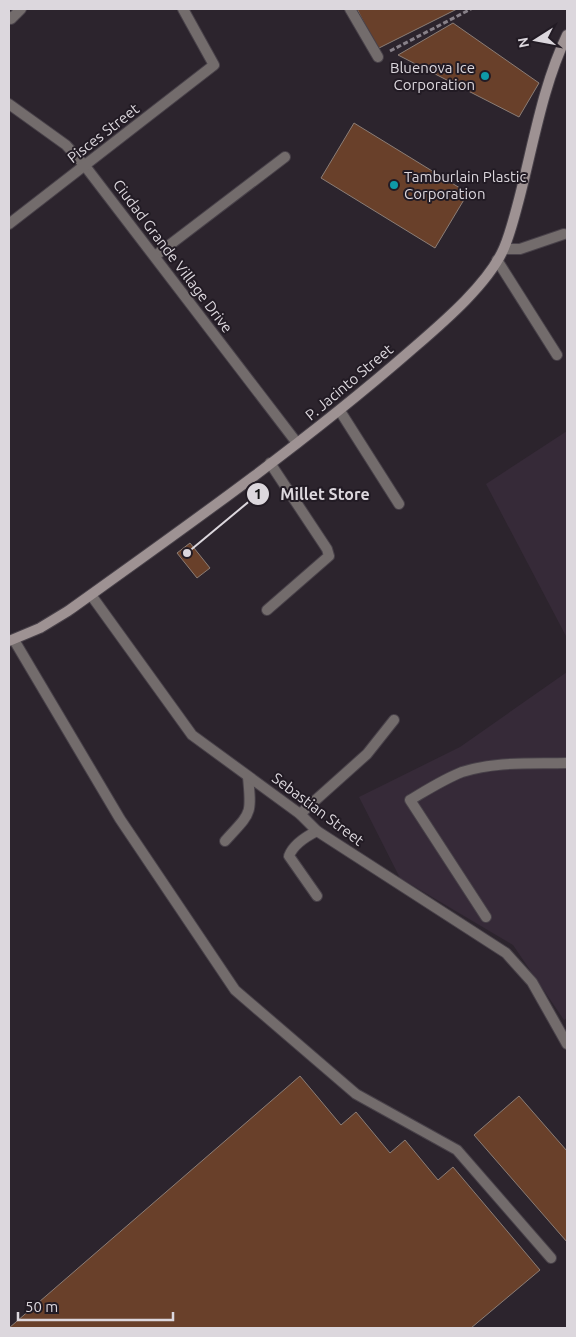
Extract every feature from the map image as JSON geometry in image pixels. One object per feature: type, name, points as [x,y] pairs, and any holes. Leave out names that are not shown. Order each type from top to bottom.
[{"type":"street","points":[[9,17],[11,19],[21,9]]},
{"type":"street","name":"Pisces Street","points":[[9,224],[214,65],[183,9]]},
{"type":"street","points":[[350,9],[378,57]]},
{"type":"street","name":"P. Jacinto Street","points":[[11,640],[40,628],[91,595],[270,464],[340,411],[462,304],[497,260],[504,248],[523,185],[546,93],[567,34]]},
{"type":"street","name":"Ciudad Grande Village Drive","points":[[9,104],[66,145],[86,166],[297,443]]},
{"type":"street","points":[[155,256],[285,157]]},
{"type":"street","points":[[504,248],[520,249],[564,234]]},
{"type":"street","points":[[497,260],[557,355]]},
{"type":"street","points":[[340,411],[399,504]]},
{"type":"street","points":[[268,610],[329,556],[327,550],[270,464]]},
{"type":"street","name":"Sebastian Street","points":[[91,595],[192,735],[300,814],[318,831],[506,953],[532,982],[567,1044]]},
{"type":"street","points":[[11,640],[120,819],[235,990],[356,1094],[457,1150],[551,1258]]},
{"type":"street","points":[[300,814],[367,754],[394,720]]},
{"type":"street","points":[[486,917],[410,800],[462,773],[484,767],[506,764],[567,763]]},
{"type":"street","points":[[225,841],[248,815],[251,808],[248,777]]},
{"type":"street","points":[[317,896],[289,856],[308,836],[318,831]]},
{"type":"path","points":[[378,57],[471,9]]},
{"type":"shaded area","points":[[567,431],[567,638],[486,484]]},
{"type":"shaded area","points":[[567,672],[567,1018],[564,1020],[513,945],[400,878],[359,797],[460,747]]},
{"type":"building","points":[[357,9],[457,9],[377,49]]},
{"type":"building","name":"Bluenova Ice Corporation","points":[[453,23],[539,83],[519,117],[398,55]]},
{"type":"building","name":"Tamburlain Plastic Corporation","points":[[354,123],[468,193],[435,248],[321,178]]},
{"type":"building","points":[[190,543],[210,568],[197,578],[177,553]]},
{"type":"building","points":[[300,1076],[341,1125],[356,1112],[390,1153],[405,1140],[438,1180],[453,1167],[540,1270],[471,1328],[9,1328]]},
{"type":"building","points":[[519,1096],[567,1151],[567,1242],[474,1135]]},
{"type":"place","name":"Bluenova Ice Corporation","points":[[485,76]]},
{"type":"place","name":"Tamburlain Plastic Corporation","points":[[394,185]]},
{"type":"place","name":"Millet Store","points":[[187,553]]}]
